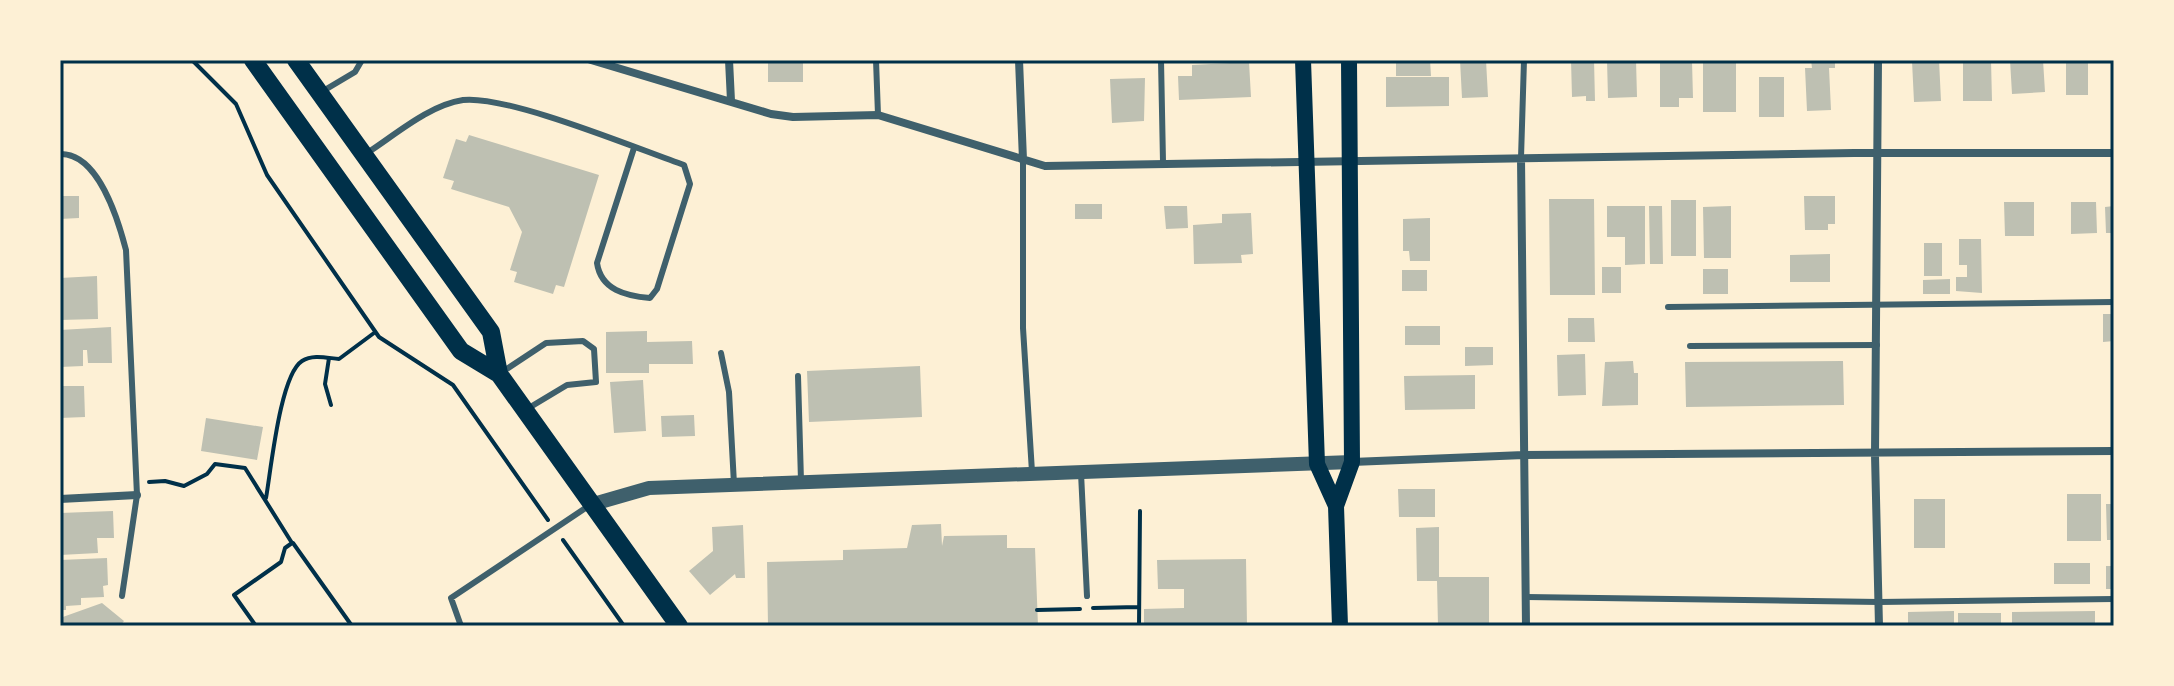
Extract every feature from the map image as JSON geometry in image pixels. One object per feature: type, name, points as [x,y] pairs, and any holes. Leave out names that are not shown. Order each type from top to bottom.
[{"type":"main road","points":[[253,60],[461,351],[499,374]]},
{"type":"main road","points":[[296,60],[491,332],[499,374],[679,626]]},
{"type":"main road","points":[[1303,60],[1317,464],[1336,506]]},
{"type":"main road","points":[[1340,626],[1336,506],[1352,462],[1349,60]]},
{"type":"street","points":[[591,60],[793,117],[878,115],[1023,160],[1065,167],[1305,160],[2114,153]]},
{"type":"street","points":[[729,60],[731,101]]},
{"type":"street","points":[[1019,60],[1023,160]]},
{"type":"street","points":[[1878,60],[1875,455],[1879,626]]},
{"type":"street","points":[[1521,158],[1526,626]]},
{"type":"street","points":[[590,505],[649,488],[1524,455],[2114,451]]},
{"type":"street","points":[[60,499],[137,495]]},
{"type":"lane","points":[[320,93],[355,72],[362,60]]},
{"type":"lane","points":[[876,60],[878,115]]},
{"type":"lane","points":[[1161,60],[1163,162]]},
{"type":"lane","points":[[1521,158],[1524,60]]},
{"type":"lane","points":[[364,155],[439,108],[461,100],[491,100],[634,148],[684,165],[690,184],[657,289],[650,298],[628,296],[606,283],[599,275],[597,263],[634,148]]},
{"type":"lane","points":[[60,154],[73,154],[83,160],[117,212],[126,250],[137,495],[122,596]]},
{"type":"lane","points":[[1023,160],[1023,328],[1032,475]]},
{"type":"lane","points":[[1668,307],[2114,302]]},
{"type":"lane","points":[[499,374],[546,343],[583,341],[594,349],[596,382],[567,385],[524,410]]},
{"type":"lane","points":[[1690,346],[1877,345]]},
{"type":"lane","points":[[721,353],[729,392],[734,486]]},
{"type":"lane","points":[[798,376],[801,483]]},
{"type":"lane","points":[[1081,473],[1087,596]]},
{"type":"lane","points":[[461,626],[451,598],[590,505]]},
{"type":"lane","points":[[1526,597],[1879,602],[2114,599]]},
{"type":"path","points":[[192,60],[236,104],[267,175],[375,332],[400,352],[453,385],[624,626]]},
{"type":"path","points":[[266,501],[284,391],[302,361],[317,356],[339,359],[375,332]]},
{"type":"path","points":[[329,358],[325,384],[331,405]]},
{"type":"path","points":[[136,483],[165,481],[184,486],[207,474],[215,464],[245,468],[292,543],[352,626]]},
{"type":"path","points":[[1139,626],[1140,511]]},
{"type":"path","points":[[256,626],[234,595],[281,562],[285,548],[292,543]]},
{"type":"building","points":[[768,60],[803,60],[803,82],[768,82]]},
{"type":"building","points":[[1396,60],[1430,60],[1431,76],[1396,76]]},
{"type":"building","points":[[1460,60],[1486,60],[1488,97],[1462,98]]},
{"type":"building","points":[[1571,60],[1594,60],[1595,101],[1586,101],[1586,96],[1572,97]]},
{"type":"building","points":[[1607,60],[1636,60],[1637,97],[1608,98]]},
{"type":"building","points":[[1703,60],[1736,60],[1736,112],[1703,112]]},
{"type":"building","points":[[1811,60],[1835,60],[1835,68],[1829,68],[1831,110],[1807,111],[1805,68],[1812,68]]},
{"type":"building","points":[[1939,60],[1941,101],[1914,102],[1912,61]]},
{"type":"building","points":[[1963,60],[1991,60],[1992,101],[1963,101]]},
{"type":"building","points":[[2010,60],[2043,60],[2045,92],[2012,94]]},
{"type":"building","points":[[2066,60],[2088,60],[2088,95],[2066,95]]},
{"type":"building","points":[[1660,61],[1692,61],[1693,98],[1679,98],[1679,107],[1660,107]]},
{"type":"building","points":[[1249,62],[1251,97],[1179,100],[1178,76],[1192,76],[1192,65]]},
{"type":"building","points":[[1386,77],[1449,77],[1449,106],[1386,107]]},
{"type":"building","points":[[1759,77],[1784,77],[1784,117],[1759,117]]},
{"type":"building","points":[[1145,78],[1144,121],[1112,123],[1110,79]]},
{"type":"building","points":[[469,135],[599,175],[564,287],[556,285],[553,294],[514,282],[517,272],[510,270],[522,232],[509,207],[451,189],[454,181],[443,178],[456,139],[466,142]]},
{"type":"building","points":[[60,196],[79,196],[79,218],[60,219]]},
{"type":"building","points":[[1804,196],[1835,196],[1835,224],[1828,224],[1828,230],[1805,230]]},
{"type":"building","points":[[1549,199],[1594,199],[1595,295],[1550,295]]},
{"type":"building","points":[[1671,200],[1696,200],[1696,256],[1671,256]]},
{"type":"building","points":[[2004,202],[2034,202],[2034,236],[2005,236]]},
{"type":"building","points":[[2071,202],[2096,202],[2097,233],[2071,234]]},
{"type":"building","points":[[1075,204],[1102,204],[1102,219],[1075,219]]},
{"type":"building","points":[[1164,206],[1187,206],[1188,228],[1166,229]]},
{"type":"building","points":[[1607,206],[1645,206],[1645,264],[1625,265],[1625,237],[1607,237]]},
{"type":"building","points":[[1649,206],[1662,206],[1663,264],[1650,264]]},
{"type":"building","points":[[1731,206],[1731,258],[1704,258],[1703,207]]},
{"type":"building","points":[[2114,206],[2114,233],[2106,233],[2105,207]]},
{"type":"building","points":[[1251,213],[1253,254],[1241,255],[1242,263],[1194,264],[1193,225],[1222,223],[1222,214]]},
{"type":"building","points":[[1430,218],[1430,261],[1410,261],[1409,251],[1403,251],[1403,219]]},
{"type":"building","points":[[1959,239],[1981,239],[1982,293],[1956,291],[1956,277],[1967,277],[1967,265],[1959,265]]},
{"type":"building","points":[[1924,243],[1942,243],[1942,276],[1924,276]]},
{"type":"building","points":[[1830,254],[1830,282],[1790,282],[1790,255]]},
{"type":"building","points":[[1602,267],[1621,267],[1621,293],[1602,293]]},
{"type":"building","points":[[1703,269],[1728,269],[1728,294],[1703,294]]},
{"type":"building","points":[[1402,270],[1427,270],[1427,291],[1402,291]]},
{"type":"building","points":[[97,276],[98,319],[60,320],[60,278]]},
{"type":"building","points":[[1950,279],[1950,294],[1923,294],[1923,280]]},
{"type":"building","points":[[2103,314],[2114,314],[2114,341],[2103,342]]},
{"type":"building","points":[[1568,318],[1594,318],[1595,342],[1568,342]]},
{"type":"building","points":[[1405,326],[1440,326],[1440,345],[1405,345]]},
{"type":"building","points":[[111,327],[112,363],[88,363],[87,350],[83,350],[83,366],[60,367],[60,330]]},
{"type":"building","points":[[647,331],[647,342],[692,341],[693,364],[649,364],[649,373],[606,373],[606,332]]},
{"type":"building","points":[[1465,347],[1493,347],[1493,365],[1465,366]]},
{"type":"building","points":[[1585,354],[1586,395],[1558,396],[1557,355]]},
{"type":"building","points":[[1633,361],[1634,373],[1638,373],[1638,405],[1602,406],[1605,362]]},
{"type":"building","points":[[1843,361],[1844,405],[1686,407],[1685,362]]},
{"type":"building","points":[[920,366],[922,417],[809,422],[807,371]]},
{"type":"building","points":[[1475,375],[1475,409],[1405,410],[1404,376]]},
{"type":"building","points":[[643,380],[646,431],[614,433],[610,382]]},
{"type":"building","points":[[60,386],[84,386],[85,417],[60,418]]},
{"type":"building","points":[[694,415],[695,436],[662,437],[661,416]]},
{"type":"building","points":[[206,418],[263,427],[257,460],[201,451]]},
{"type":"building","points":[[1398,489],[1435,489],[1435,517],[1399,517]]},
{"type":"building","points":[[2067,494],[2101,494],[2101,541],[2067,541]]},
{"type":"building","points":[[1914,499],[1945,499],[1945,548],[1914,548]]},
{"type":"building","points":[[2106,504],[2114,504],[2114,540],[2107,540]]},
{"type":"building","points":[[113,511],[114,538],[97,538],[98,553],[60,555],[60,513]]},
{"type":"building","points":[[941,524],[942,546],[944,536],[1007,535],[1007,548],[1035,548],[1038,626],[768,626],[767,562],[843,560],[843,550],[907,548],[912,525]]},
{"type":"building","points":[[743,525],[745,578],[736,578],[735,574],[710,595],[689,571],[713,551],[712,527]]},
{"type":"building","points":[[1439,527],[1439,577],[1489,577],[1489,626],[1438,626],[1437,581],[1417,581],[1416,528]]},
{"type":"building","points":[[107,558],[108,585],[103,586],[104,597],[81,598],[81,605],[66,606],[66,610],[60,610],[60,560]]},
{"type":"building","points":[[1246,559],[1247,626],[1144,626],[1144,609],[1184,608],[1184,589],[1158,589],[1157,560]]},
{"type":"building","points":[[2054,563],[2090,563],[2090,584],[2054,584]]},
{"type":"building","points":[[2106,566],[2114,566],[2114,589],[2106,589]]},
{"type":"building","points":[[102,603],[124,621],[120,626],[60,626],[60,618]]},
{"type":"building","points":[[1954,611],[1954,626],[1908,626],[1908,612]]},
{"type":"building","points":[[2095,611],[2095,626],[2012,626],[2012,612]]},
{"type":"building","points":[[1958,613],[2001,613],[2001,626],[1958,626]]}]
